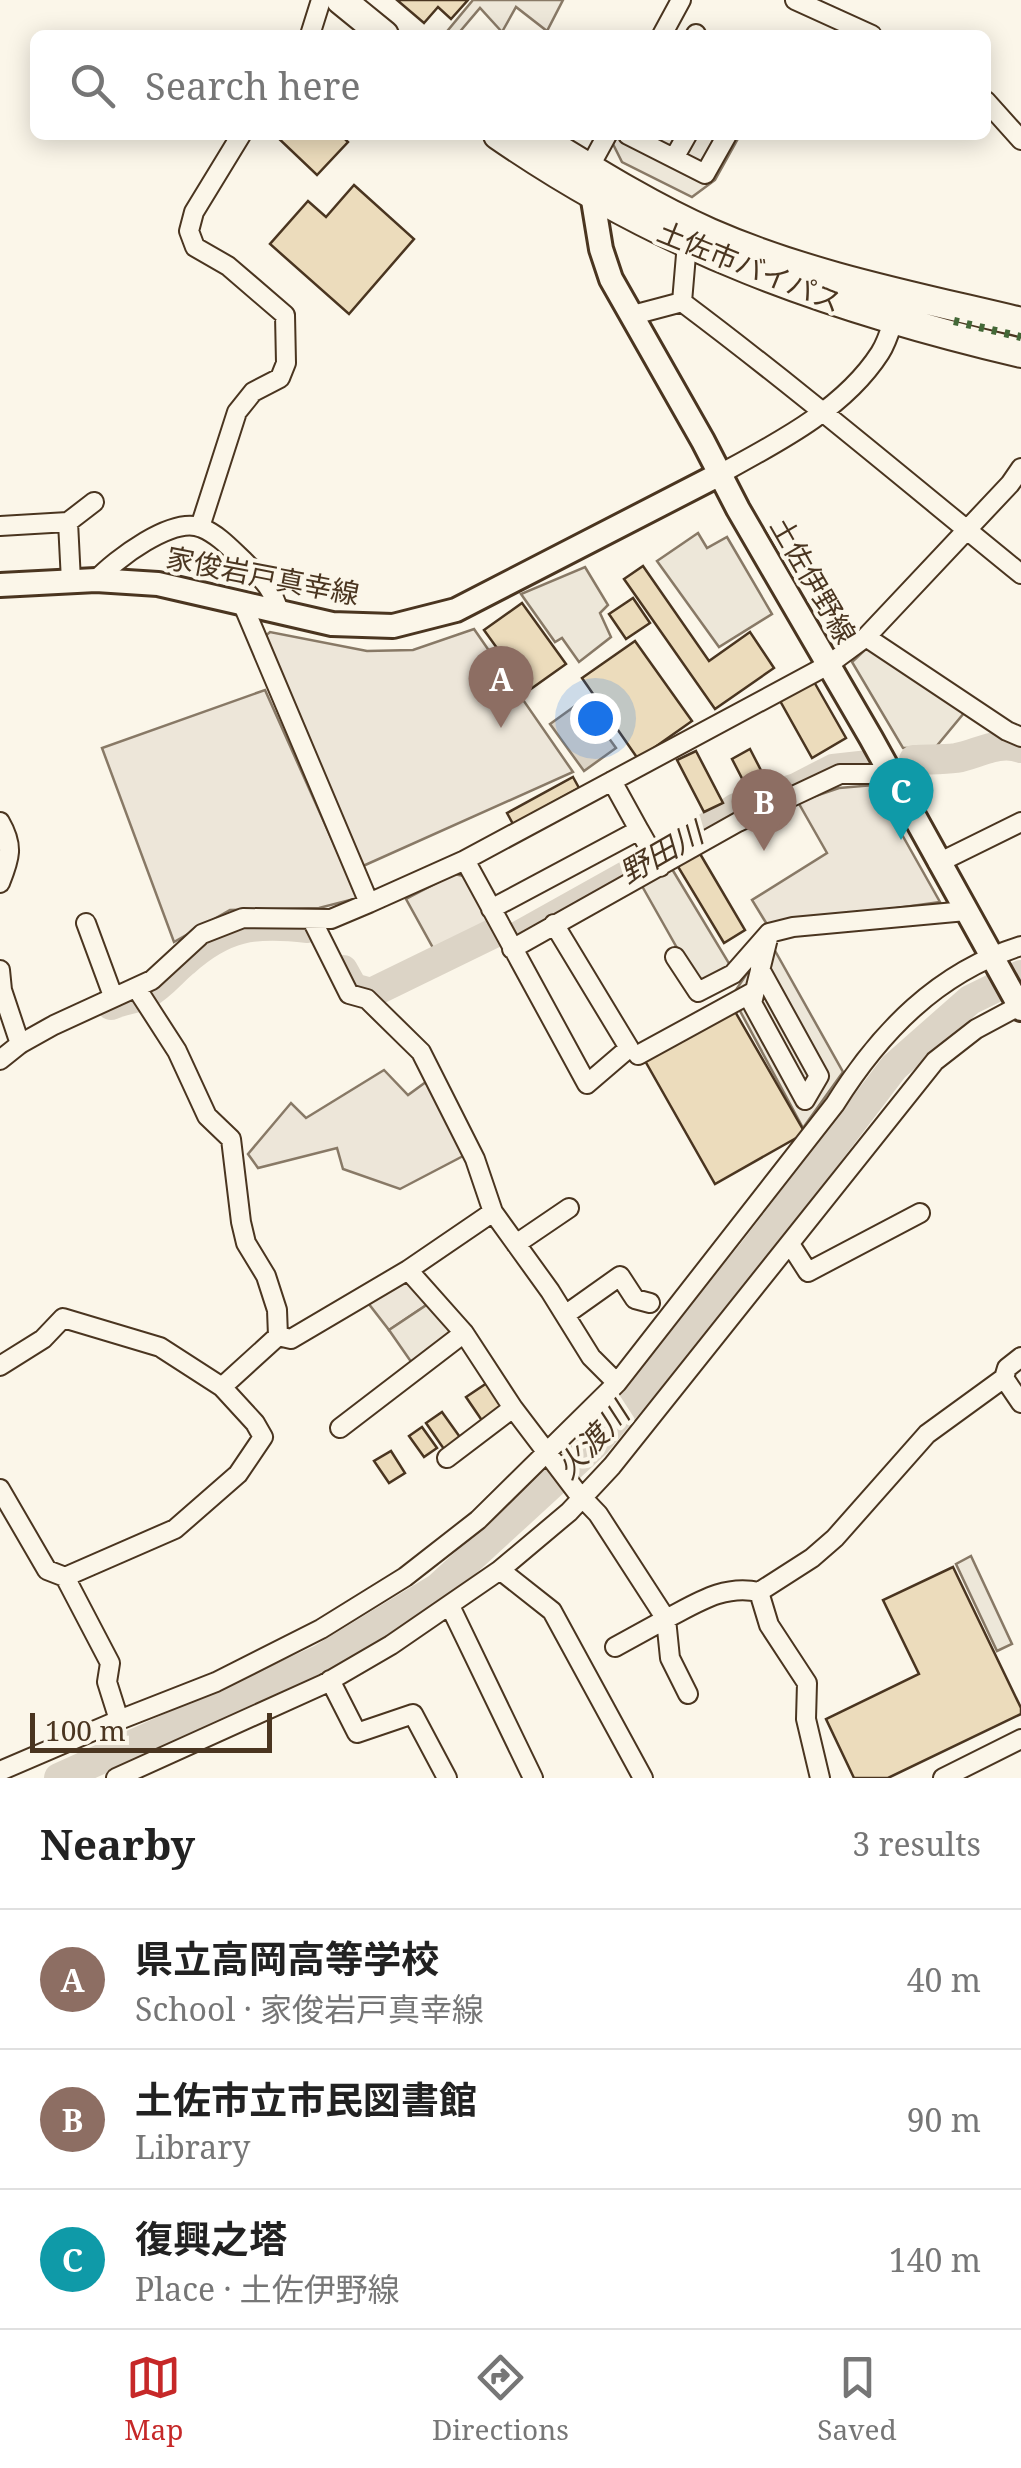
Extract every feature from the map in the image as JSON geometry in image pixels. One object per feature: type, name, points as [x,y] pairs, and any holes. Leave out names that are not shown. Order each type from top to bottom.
[{"type":"highway","points":[[341,0],[378,30]]},
{"type":"highway","name":"土佐市バイパス","points":[[508,140],[590,182],[770,256],[1021,322]]},
{"type":"highway","name":"土佐市バイパス","points":[[541,140],[590,182],[686,243],[785,286],[1021,353]]},
{"type":"main road","name":"土佐伊野線","points":[[590,182],[601,249],[611,279],[1020,1005]]},
{"type":"main road","name":"家俊岩戸真幸線","points":[[0,585],[96,580],[158,584],[332,624],[392,626],[456,610],[720,474]]},
{"type":"street","points":[[312,30],[321,0]]},
{"type":"street","points":[[665,30],[681,0]]},
{"type":"street","points":[[795,0],[861,30]]},
{"type":"street","points":[[991,107],[1021,140]]},
{"type":"street","points":[[200,527],[236,412],[252,392],[280,378],[286,363],[286,315],[228,266],[195,247],[189,231],[194,212],[239,140]]},
{"type":"street","points":[[590,182],[605,140]]},
{"type":"street","points":[[642,140],[705,174],[723,140]]},
{"type":"street","points":[[674,158],[684,140]]},
{"type":"street","points":[[682,302],[686,243]]},
{"type":"street","points":[[720,474],[779,442],[858,382],[882,350],[903,293]]},
{"type":"street","points":[[632,315],[682,302]]},
{"type":"street","points":[[682,302],[820,413],[873,450],[1021,574]]},
{"type":"street","points":[[0,1060],[20,1044],[152,980],[202,934],[242,918],[331,918],[369,903],[465,860],[828,665],[866,638],[1021,468]]},
{"type":"street","points":[[0,526],[68,522],[94,502]]},
{"type":"street","points":[[68,522],[71,581]]},
{"type":"street","points":[[96,580],[110,565],[163,532],[181,525],[200,527],[226,544],[272,590],[279,612]]},
{"type":"street","points":[[243,605],[369,903]]},
{"type":"street","points":[[866,638],[1007,732],[1021,737]]},
{"type":"street","points":[[512,948],[738,822],[840,774],[890,774]]},
{"type":"street","points":[[612,781],[660,867]]},
{"type":"street","points":[[0,822],[11,841],[10,858],[0,882]]},
{"type":"street","points":[[938,863],[1021,822]]},
{"type":"street","points":[[491,909],[639,830]]},
{"type":"street","points":[[465,860],[587,1084],[629,1048],[554,924]]},
{"type":"street","points":[[675,957],[698,992],[734,974],[769,933],[793,926],[966,911]]},
{"type":"street","points":[[312,920],[349,994],[367,998],[422,1052],[475,1159],[493,1212],[592,1357],[617,1383]]},
{"type":"street","points":[[86,923],[114,996]]},
{"type":"street","points":[[769,933],[752,1003],[805,1100],[819,1076]]},
{"type":"street","points":[[0,1771],[216,1682],[338,1619],[405,1577],[478,1520],[550,1457],[617,1383],[835,1104],[864,1058],[904,1015],[959,974],[1021,946]]},
{"type":"street","points":[[0,970],[2,990],[20,1044]]},
{"type":"street","points":[[760,970],[835,1104]]},
{"type":"street","points":[[137,989],[177,1051],[207,1116],[231,1138],[240,1222],[246,1243],[266,1276],[277,1310],[278,1336],[222,1387]]},
{"type":"street","points":[[638,1055],[755,991]]},
{"type":"street","points":[[116,1778],[330,1680],[450,1606],[500,1570],[612,1466],[935,1061],[976,1029],[1020,1005]]},
{"type":"street","points":[[516,1244],[569,1208]]},
{"type":"street","points":[[278,1336],[291,1338],[408,1270],[493,1212]]},
{"type":"street","points":[[790,1244],[808,1272],[920,1213]]},
{"type":"street","points":[[408,1270],[464,1333],[513,1408],[598,1514],[666,1619],[670,1658],[688,1694]]},
{"type":"street","points":[[565,1315],[620,1276],[636,1299],[650,1303]]},
{"type":"street","points":[[0,1366],[43,1339],[63,1318],[160,1347],[222,1387],[263,1436],[238,1474],[175,1529],[64,1578]]},
{"type":"street","points":[[340,1428],[464,1333]]},
{"type":"street","points":[[614,1648],[722,1591],[759,1592],[812,1558],[835,1538],[928,1434],[1004,1378],[1007,1368],[1021,1357]]},
{"type":"street","points":[[1004,1378],[1021,1403]]},
{"type":"street","points":[[447,1458],[513,1408]]},
{"type":"street","points":[[0,1489],[48,1570],[64,1578],[110,1664],[107,1682],[120,1720]]},
{"type":"street","points":[[500,1570],[552,1611],[643,1778]]},
{"type":"street","points":[[759,1592],[769,1625],[806,1683],[806,1719],[820,1778]]},
{"type":"street","points":[[450,1606],[533,1778]]},
{"type":"street","points":[[330,1680],[357,1734],[413,1714],[447,1778]]},
{"type":"street","points":[[943,1778],[1021,1739]]},
{"type":"shaded area","points":[[473,0],[563,0],[548,30],[516,7],[503,30],[480,8],[461,30],[448,30]]},
{"type":"shaded area","points":[[615,140],[737,140],[715,180],[692,197],[622,162],[613,144]]},
{"type":"shaded area","points":[[698,533],[707,548],[727,537],[772,614],[719,647],[657,561]]},
{"type":"shaded area","points":[[585,567],[608,605],[600,613],[611,637],[579,662],[562,638],[555,642],[521,594]]},
{"type":"shaded area","points":[[474,629],[573,772],[363,866],[264,637],[270,632],[367,651],[413,650]]},
{"type":"shaded area","points":[[867,648],[964,713],[935,748],[903,748],[852,662]]},
{"type":"shaded area","points":[[265,690],[358,898],[319,908],[230,910],[174,942],[102,748]]},
{"type":"shaded area","points":[[582,701],[616,748],[584,771],[550,724]]},
{"type":"shaded area","points":[[874,785],[940,902],[768,926],[752,900],[827,853],[798,802],[839,788]]},
{"type":"shaded area","points":[[672,869],[730,965],[698,985],[642,886]]},
{"type":"shaded area","points":[[454,874],[464,876],[492,929],[437,955],[406,899]]},
{"type":"shaded area","points":[[769,940],[843,1072],[803,1128],[732,996]]},
{"type":"shaded area","points":[[384,1070],[408,1095],[430,1079],[465,1155],[400,1189],[343,1169],[337,1148],[258,1168],[248,1154],[291,1103],[306,1118]]},
{"type":"shaded area","points":[[405,1275],[428,1304],[389,1330],[365,1299]]},
{"type":"shaded area","points":[[428,1304],[454,1334],[414,1366],[389,1330]]},
{"type":"shaded area","points":[[971,1556],[1012,1644],[997,1651],[956,1564]]},
{"type":"building","points":[[397,0],[468,0],[451,19],[438,7],[424,23]]},
{"type":"building","points":[[280,140],[346,140],[317,175]]},
{"type":"building","points":[[354,185],[414,239],[349,314],[270,244],[308,201],[326,217]]},
{"type":"building","points":[[643,566],[709,661],[750,632],[774,668],[715,709],[624,579]]},
{"type":"building","points":[[633,598],[650,623],[626,639],[609,614]]},
{"type":"building","points":[[522,603],[566,664],[528,691],[484,630]]},
{"type":"building","points":[[635,641],[692,721],[638,759],[582,678]]},
{"type":"building","points":[[813,680],[846,738],[812,758],[779,699]]},
{"type":"building","points":[[750,749],[766,780],[748,790],[732,759]]},
{"type":"building","points":[[696,751],[723,803],[704,812],[677,760]]},
{"type":"building","points":[[573,777],[579,788],[513,824],[507,813]]},
{"type":"building","points":[[699,852],[745,930],[724,943],[677,865]]},
{"type":"building","points":[[733,1008],[805,1133],[715,1184],[644,1059]]},
{"type":"building","points":[[487,1383],[504,1408],[483,1422],[466,1397]]},
{"type":"building","points":[[442,1412],[462,1440],[446,1452],[426,1423]]},
{"type":"building","points":[[422,1427],[437,1448],[424,1457],[409,1436]]},
{"type":"building","points":[[391,1451],[405,1473],[389,1483],[374,1461]]},
{"type":"building","points":[[953,1567],[1021,1714],[888,1778],[854,1778],[826,1719],[919,1674],[883,1600]]},
{"type":"waterway","name":"野田川","points":[[914,760],[956,758],[1004,746],[1021,748]]},
{"type":"waterway","name":"野田川","points":[[520,935],[681,845],[736,808],[796,788],[833,769],[869,765]]},
{"type":"waterway","name":"野田川","points":[[111,1005],[153,990],[199,950],[227,933],[256,926],[308,928]]},
{"type":"waterway","name":"野田川","points":[[343,970],[353,988],[371,993],[494,933]]},
{"type":"waterway","name":"火渡川","points":[[59,1778],[320,1660],[438,1588],[596,1443],[753,1252],[894,1067],[970,1000],[1021,975]]},
{"type":"hedge","points":[[954,321],[1021,337]]},
{"type":"place","name":"県立高岡高等学校","points":[[501,728]]},
{"type":"place","name":"復興之塔","points":[[901,840]]},
{"type":"place","name":"土佐市立市民図書館","points":[[764,851]]}]
